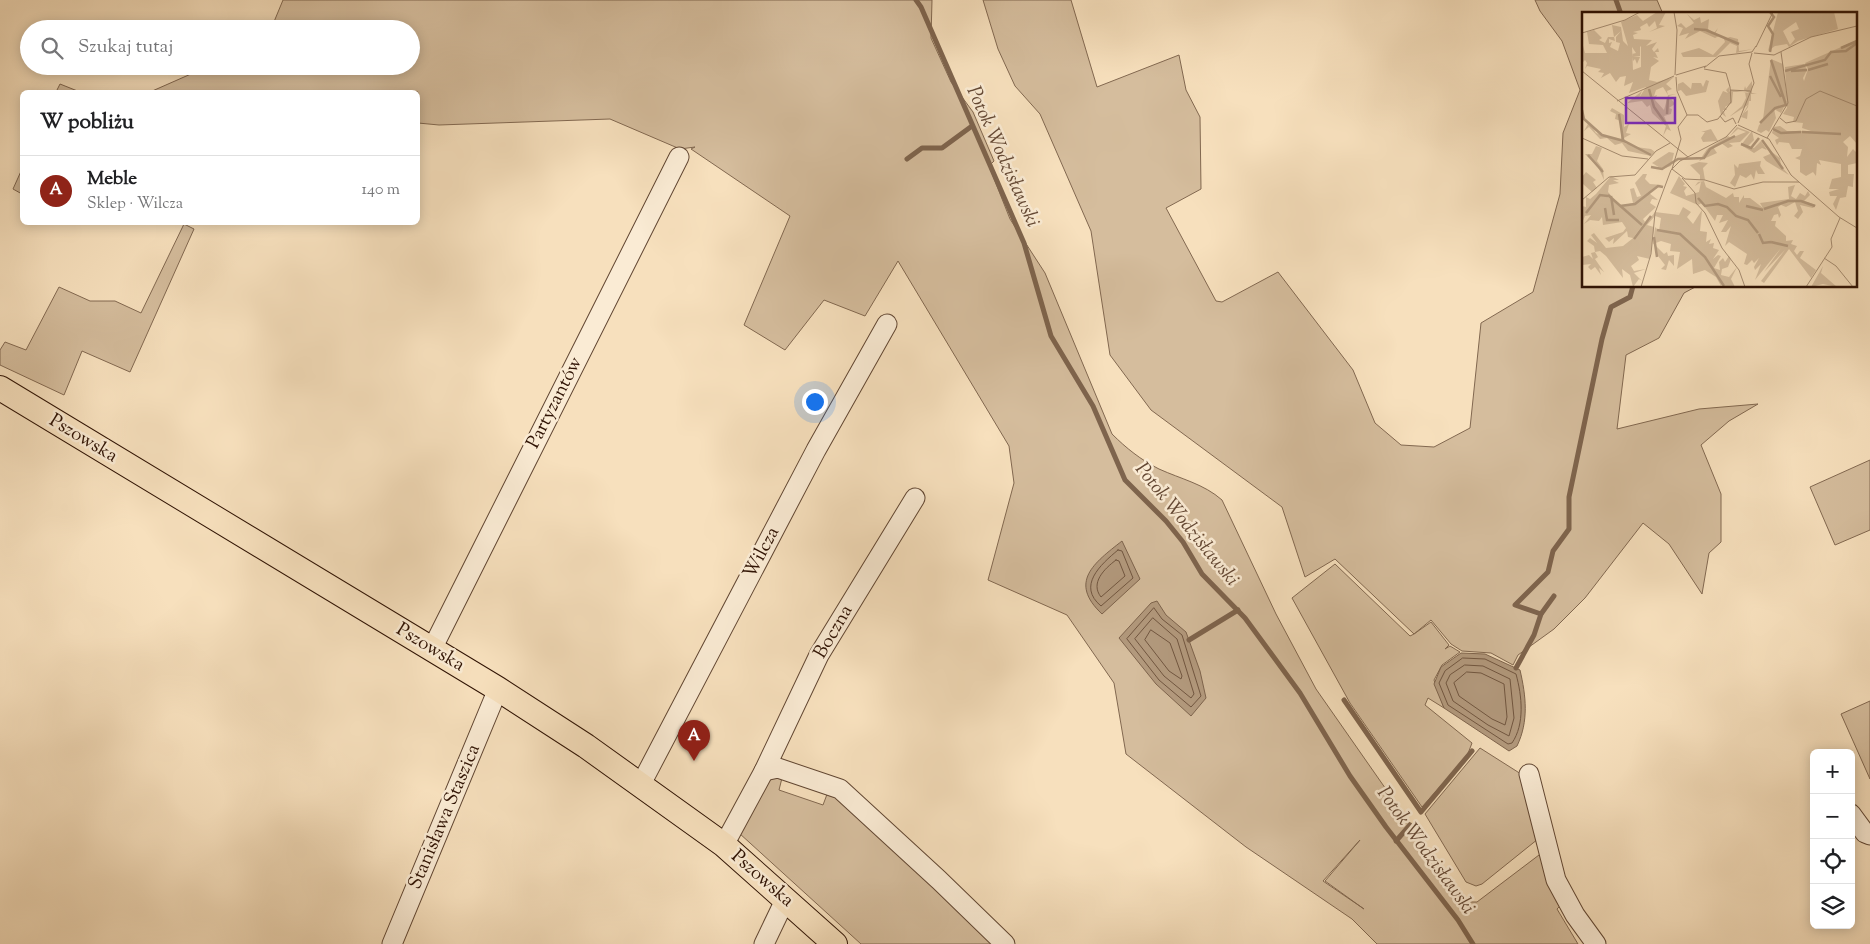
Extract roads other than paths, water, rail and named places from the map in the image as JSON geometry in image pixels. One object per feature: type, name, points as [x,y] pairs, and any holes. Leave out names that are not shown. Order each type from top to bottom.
[{"type":"main road","name":"Pszowska","points":[[0,388],[498,689],[641,784],[724,845],[786,898],[835,944]]},
{"type":"street","name":"Partyzantów","points":[[432,649],[679,157]]},
{"type":"street","name":"Wilcza","points":[[641,784],[816,450],[887,324]]},
{"type":"street","name":"Boczna","points":[[724,845],[764,771],[819,655],[915,498]]},
{"type":"street","name":"Stanisława Staszica","points":[[392,944],[498,689]]},
{"type":"street","points":[[764,771],[778,768],[840,789],[1006,944]]},
{"type":"street","points":[[1529,774],[1556,880],[1575,915],[1596,944]]},
{"type":"street","points":[[1855,819],[1865,833],[1870,835]]},
{"type":"street","points":[[764,944],[786,898]]},
{"type":"water","points":[[1122,541],[1140,579],[1102,614],[1092,603],[1087,592],[1086,583],[1094,565]]},
{"type":"water","points":[[1157,601],[1166,615],[1186,632],[1200,671],[1206,698],[1191,716],[1156,684],[1119,638],[1151,603]]},
{"type":"water","points":[[1461,653],[1485,654],[1520,670],[1524,689],[1525,718],[1517,746],[1509,751],[1444,708],[1434,684],[1441,667]]},
{"type":"waterway","name":"Potok Wodzisławski","points":[[916,0],[921,7],[1024,243],[1051,336],[1093,406],[1125,480],[1166,521],[1183,542],[1202,574],[1245,618],[1300,693],[1350,776],[1386,827],[1458,920],[1473,944]]},
{"type":"waterway","points":[[1616,0],[1620,12]]},
{"type":"waterway","points":[[907,159],[922,148],[942,148],[972,126]]},
{"type":"waterway","points":[[1541,614],[1515,605],[1548,572],[1553,551],[1569,529],[1569,497],[1602,339],[1611,307],[1630,297],[1632,288]]},
{"type":"waterway","points":[[1516,668],[1534,635],[1541,614],[1554,596]]},
{"type":"waterway","points":[[1189,640],[1238,610]]},
{"type":"waterway","points":[[1344,700],[1421,812],[1472,751]]},
{"type":"waterway","points":[[1396,841],[1410,825]]},
{"type":"place","name":"Meble","points":[[694,761]]}]
